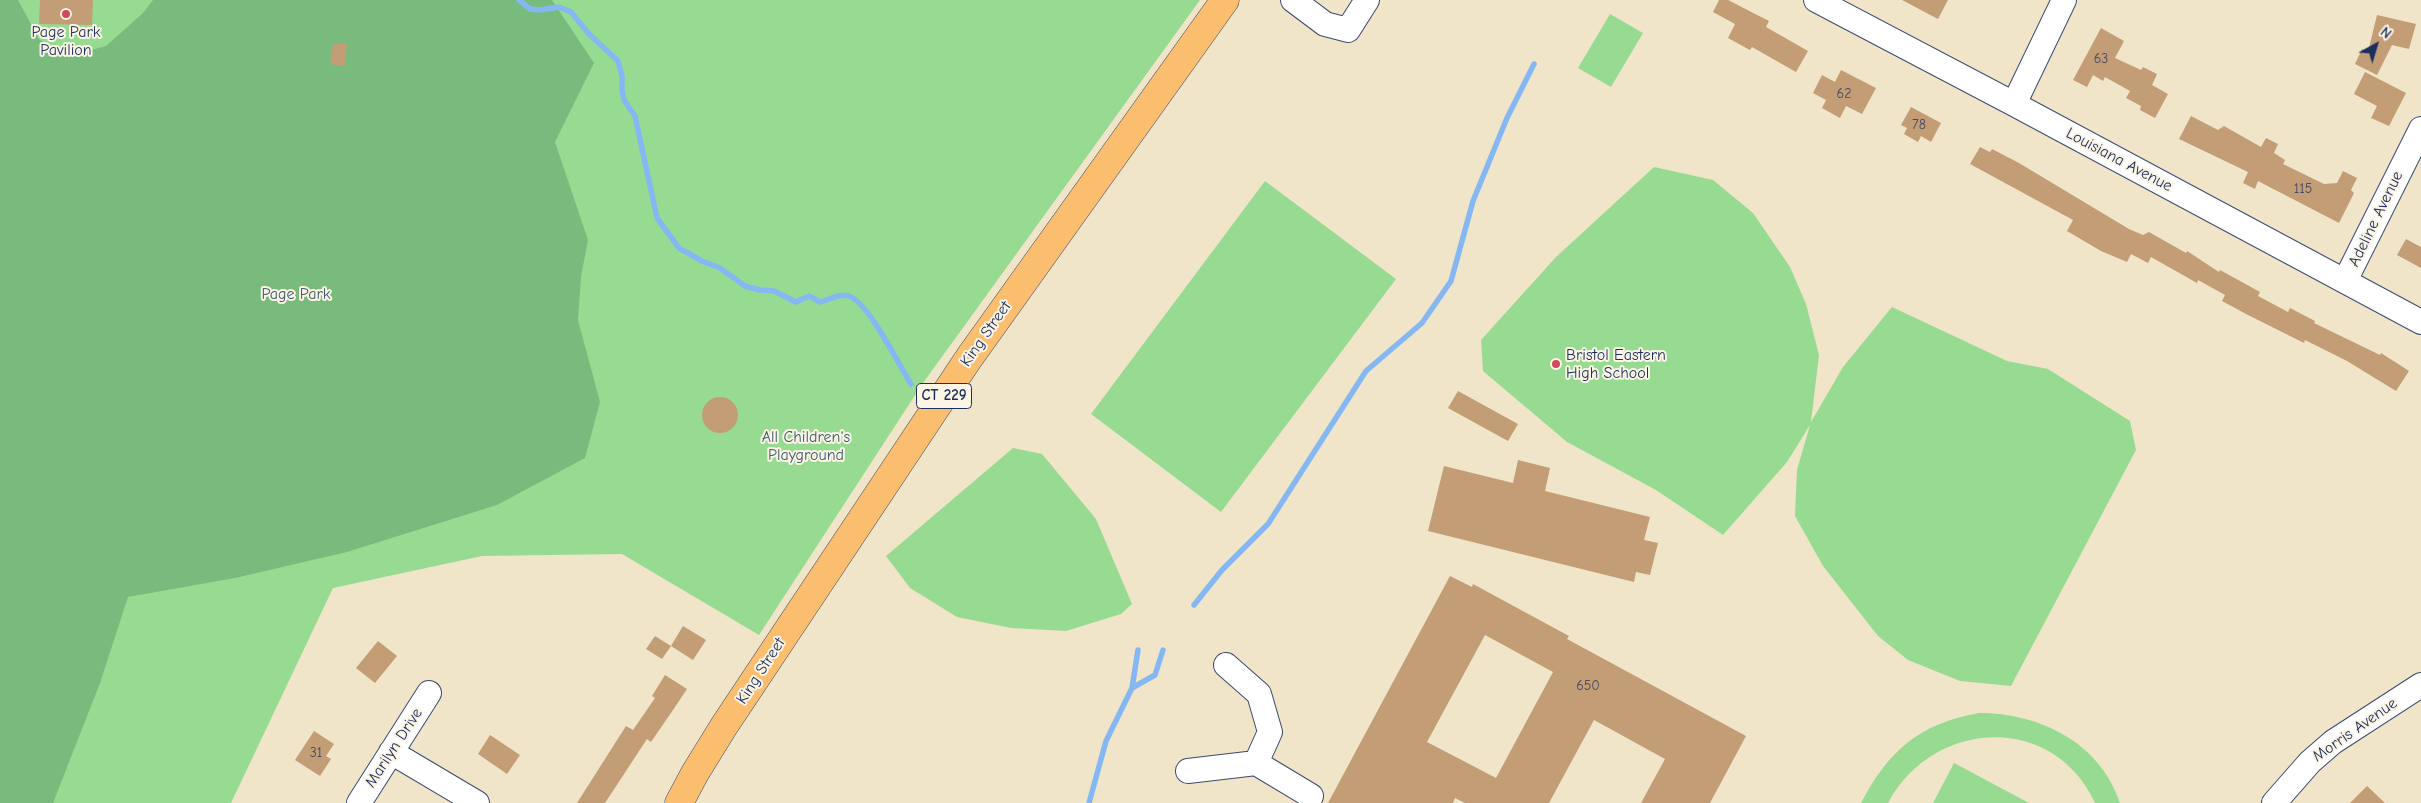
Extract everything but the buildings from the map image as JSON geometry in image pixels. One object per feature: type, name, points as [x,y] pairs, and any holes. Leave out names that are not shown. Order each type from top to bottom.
[{"type":"main road","name":"King Street","points":[[679,803],[695,772],[724,726],[958,374],[1225,0]]},
{"type":"street","points":[[1293,0],[1325,24],[1348,30],[1367,0]]},
{"type":"street","name":"Louisiana Avenue","points":[[1816,0],[2421,322]]},
{"type":"street","points":[[2014,104],[2064,0]]},
{"type":"street","name":"Adeline Avenue","points":[[2345,281],[2421,129]]},
{"type":"street","points":[[1226,665],[1260,694],[1270,732],[1256,763]]},
{"type":"street","name":"Morris Avenue","points":[[2274,803],[2310,762],[2333,742],[2421,685]]},
{"type":"street","name":"Marilyn Drive","points":[[359,803],[429,693]]},
{"type":"street","points":[[391,752],[477,803]]},
{"type":"street","points":[[1188,771],[1256,763],[1311,796]]},
{"type":"green space","name":"Page Park","points":[[0,0],[1200,0],[923,383],[759,635],[622,554],[482,556],[333,588],[231,803],[0,803]]},
{"type":"green space","points":[[0,0],[18,0],[39,39],[65,57],[106,46],[143,13],[153,0],[552,0],[594,63],[555,142],[588,240],[581,277],[578,320],[600,402],[585,458],[497,505],[347,552],[235,578],[128,597],[100,683],[53,803],[0,803]]},
{"type":"green space","points":[[1610,14],[1643,33],[1611,87],[1578,68]]},
{"type":"green space","points":[[1654,167],[1713,180],[1753,213],[1790,267],[1806,304],[1819,355],[1811,422],[1843,367],[1892,307],[2007,361],[2048,369],[2130,421],[2136,450],[2011,686],[1960,681],[1908,660],[1878,636],[1823,566],[1795,516],[1797,470],[1810,425],[1787,462],[1723,535],[1656,490],[1567,442],[1483,371],[1481,340],[1556,257]]},
{"type":"green space","points":[[1265,181],[1396,279],[1221,512],[1091,414]]},
{"type":"green space","points":[[1013,448],[1042,454],[1096,519],[1132,604],[1121,614],[1066,631],[1011,628],[957,617],[910,588],[886,556]]},
{"type":"green space","points":[[1979,713],[2024,718],[2045,725],[2064,735],[2098,763],[2111,782],[2120,803],[2095,803],[2076,773],[2051,753],[2023,741],[1993,737],[1962,742],[1933,755],[1908,775],[1888,803],[1861,803],[1883,768],[1908,742],[1939,724]]},
{"type":"green space","points":[[1954,763],[2029,803],[1933,803]]},
{"type":"waterway","points":[[519,0],[530,9],[540,10],[559,7],[571,12],[589,34],[618,61],[622,76],[624,100],[635,116],[657,218],[679,248],[702,261],[720,268],[745,286],[774,291],[796,302],[809,296],[820,302],[838,296],[849,296],[857,301],[874,321],[911,384]]},
{"type":"waterway","points":[[1194,605],[1222,570],[1268,524],[1366,371],[1422,323],[1451,281],[1473,201],[1507,118],[1534,64]]},
{"type":"waterway","points":[[1132,688],[1138,650]]},
{"type":"waterway","points":[[1089,803],[1106,741],[1132,688],[1155,675],[1163,650]]},
{"type":"place","name":"Page Park Pavilion","points":[[66,14]]},
{"type":"place","name":"Bristol Eastern High School","points":[[1556,364]]},
{"type":"park label","name":"All Children's Playground","points":[[806,446]]}]
